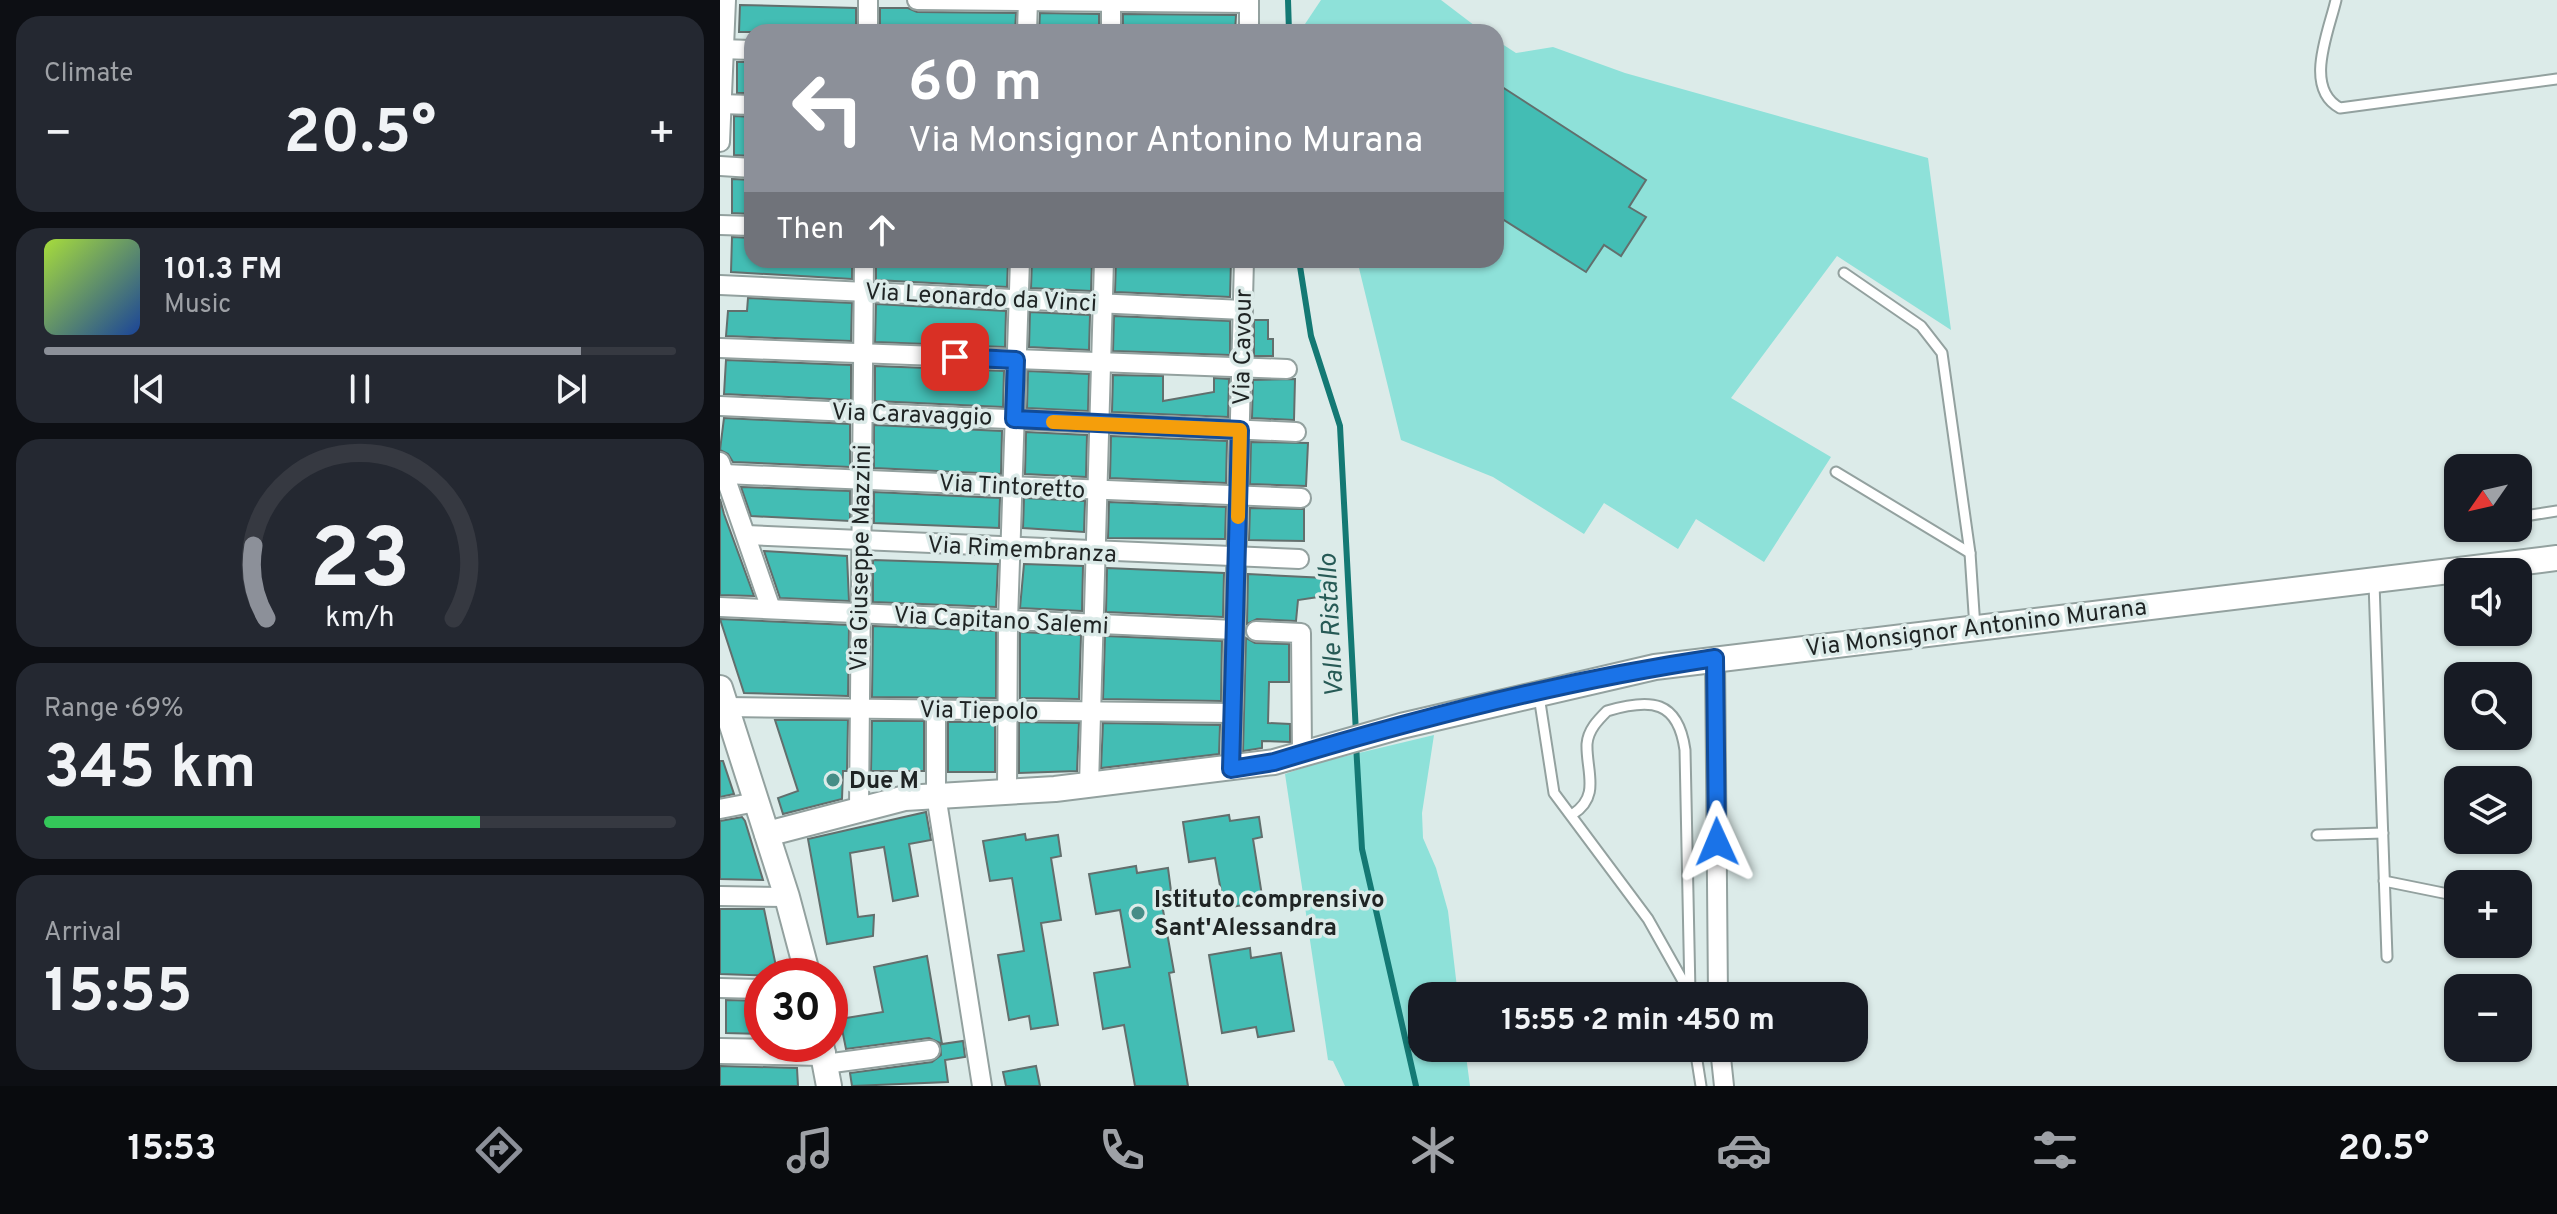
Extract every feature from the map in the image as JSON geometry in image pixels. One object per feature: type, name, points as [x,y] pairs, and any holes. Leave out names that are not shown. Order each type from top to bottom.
[{"type":"street","points":[[720,142],[726,0]]},
{"type":"street","points":[[868,0],[868,24]]},
{"type":"street","points":[[921,0],[1249,1],[1249,24]]},
{"type":"street","points":[[1027,24],[1028,1]]},
{"type":"street","points":[[1111,1],[1111,24]]},
{"type":"street","points":[[722,49],[744,50]]},
{"type":"street","points":[[721,104],[744,105]]},
{"type":"street","points":[[720,166],[744,168]]},
{"type":"street","points":[[720,225],[744,226]]},
{"type":"street","name":"Via Giuseppe Mazzini","points":[[859,808],[857,707],[864,268]]},
{"type":"street","points":[[1007,791],[1008,621],[1020,268]]},
{"type":"street","points":[[1089,785],[1104,268]]},
{"type":"street","name":"Via Cavour","points":[[1231,769],[1244,268]]},
{"type":"street","name":"Via Leonardo da Vinci","points":[[720,285],[1243,310]]},
{"type":"street","points":[[720,348],[1287,369]]},
{"type":"street","name":"Via Caravaggio","points":[[720,406],[1296,432]]},
{"type":"street","points":[[722,468],[771,609]]},
{"type":"street","name":"Via Tintoretto","points":[[722,468],[1013,487],[1301,498]]},
{"type":"street","name":"Via Rimembranza","points":[[746,535],[1096,553],[1299,559]]},
{"type":"street","name":"Via Monsignor Antonino Murana","points":[[1307,752],[1401,726],[1655,667],[2557,558]]},
{"type":"street","name":"Via Capitano Salemi","points":[[720,607],[1235,630]]},
{"type":"street","points":[[767,834],[859,808],[936,795],[1089,785],[1231,769],[1307,752],[1301,633],[1256,631]]},
{"type":"street","points":[[1715,658],[1718,982]]},
{"type":"street","points":[[724,707],[787,897],[803,958]]},
{"type":"street","name":"Via Tiepolo","points":[[724,707],[1232,713]]},
{"type":"street","points":[[936,710],[936,795],[982,1086]]},
{"type":"street","points":[[720,809],[756,802]]},
{"type":"street","points":[[720,896],[787,897]]},
{"type":"street","points":[[720,988],[744,989]]},
{"type":"street","points":[[848,1059],[930,1050]]},
{"type":"street","points":[[720,1051],[744,1054]]},
{"type":"street","points":[[1721,1062],[1724,1086]]},
{"type":"lane","points":[[2336,0],[2320,72],[2325,95],[2340,108],[2557,79]]},
{"type":"lane","points":[[1844,273],[1921,326],[1942,353],[1970,553],[1975,628]]},
{"type":"lane","points":[[1836,472],[1970,553]]},
{"type":"lane","points":[[2532,515],[2557,511]]},
{"type":"lane","points":[[2374,579],[2387,957]]},
{"type":"lane","points":[[1538,693],[1554,793],[1573,814],[1648,919],[1683,982]]},
{"type":"lane","points":[[1573,814],[1584,807],[1591,794],[1587,742],[1594,725],[1607,711],[1647,705],[1664,707],[1675,714],[1682,728],[1685,750],[1690,982]]},
{"type":"lane","points":[[2317,835],[2383,833]]},
{"type":"lane","points":[[2384,881],[2444,893]]},
{"type":"lane","points":[[1697,1062],[1701,1086]]},
{"type":"shaded area","points":[[1321,0],[1441,0],[1472,24],[1305,24]]},
{"type":"shaded area","points":[[1504,45],[1516,53],[1553,47],[1625,73],[1928,158],[1951,330],[1837,256],[1731,398],[1831,457],[1764,562],[1696,519],[1678,549],[1604,503],[1584,534],[1493,477],[1401,440],[1359,268],[1504,268]]},
{"type":"shaded area","points":[[1434,735],[1422,813],[1423,838],[1436,868],[1448,911],[1456,982],[1408,982],[1408,1062],[1467,1062],[1470,1086],[1345,1086],[1333,1061],[1328,1060],[1285,774],[1317,763]]},
{"type":"building","points":[[740,5],[856,8],[856,24],[744,24],[744,32],[739,32]]},
{"type":"building","points":[[880,8],[908,8],[917,12],[1016,13],[1015,24],[880,24]]},
{"type":"building","points":[[1040,13],[1099,14],[1099,24],[1039,24]]},
{"type":"building","points":[[1123,14],[1236,15],[1235,24],[1123,24]]},
{"type":"building","points":[[737,62],[744,62],[744,93],[737,93]]},
{"type":"building","points":[[1504,88],[1646,180],[1629,207],[1646,217],[1621,256],[1604,245],[1586,272],[1504,220]]},
{"type":"building","points":[[734,116],[744,117],[744,156],[734,155]]},
{"type":"building","points":[[732,179],[744,180],[744,214],[732,213]]},
{"type":"building","points":[[732,237],[744,238],[744,268],[852,268],[852,279],[731,272]]},
{"type":"building","points":[[876,268],[1008,268],[1007,287],[876,280]]},
{"type":"building","points":[[1032,268],[1092,268],[1091,291],[1031,288]]},
{"type":"building","points":[[1116,268],[1231,268],[1230,297],[1115,292]]},
{"type":"building","points":[[748,298],[852,303],[851,341],[726,336],[728,311],[747,311]]},
{"type":"building","points":[[876,304],[1006,311],[1005,347],[875,342]]},
{"type":"building","points":[[1030,312],[1090,315],[1089,350],[1029,347]]},
{"type":"building","points":[[1114,316],[1230,321],[1230,355],[1113,351]]},
{"type":"building","points":[[1254,320],[1268,320],[1268,339],[1273,339],[1273,356],[1254,356]]},
{"type":"building","points":[[726,360],[851,365],[851,400],[724,394]]},
{"type":"building","points":[[875,366],[1004,371],[1003,407],[875,401]]},
{"type":"building","points":[[1028,371],[1089,374],[1088,411],[1027,408]]},
{"type":"building","points":[[1113,375],[1163,376],[1163,401],[1214,392],[1214,378],[1229,379],[1228,417],[1112,412]]},
{"type":"building","points":[[1295,379],[1294,420],[1252,418],[1253,380]]},
{"type":"building","points":[[724,418],[850,424],[850,467],[733,462],[728,454],[720,450]]},
{"type":"building","points":[[874,425],[1002,431],[1001,474],[874,468]]},
{"type":"building","points":[[1026,432],[1087,435],[1086,477],[1025,474]]},
{"type":"building","points":[[1111,436],[1227,441],[1226,483],[1110,478]]},
{"type":"building","points":[[1251,442],[1308,443],[1306,486],[1250,484]]},
{"type":"building","points":[[741,487],[850,491],[850,521],[751,516]]},
{"type":"building","points":[[874,492],[1000,498],[999,528],[874,523]]},
{"type":"building","points":[[1024,498],[1085,501],[1084,532],[1023,528]]},
{"type":"building","points":[[720,499],[724,514],[754,596],[720,595]]},
{"type":"building","points":[[1109,502],[1226,507],[1225,539],[1108,538]]},
{"type":"building","points":[[1250,508],[1304,509],[1304,541],[1249,540]]},
{"type":"building","points":[[764,551],[847,556],[849,601],[780,598]]},
{"type":"building","points":[[873,560],[998,564],[996,607],[873,602]]},
{"type":"building","points":[[1024,564],[1083,566],[1082,611],[1020,608]]},
{"type":"building","points":[[1107,568],[1224,573],[1223,617],[1106,612]]},
{"type":"building","points":[[1248,574],[1326,578],[1325,590],[1318,597],[1298,600],[1296,621],[1257,619],[1247,624]]},
{"type":"building","points":[[720,619],[849,625],[848,696],[744,693]]},
{"type":"building","points":[[873,626],[996,631],[996,698],[872,697]]},
{"type":"building","points":[[1020,632],[1081,635],[1079,699],[1020,698]]},
{"type":"building","points":[[1105,636],[1222,641],[1221,701],[1103,699]]},
{"type":"building","points":[[1246,638],[1255,643],[1289,644],[1289,682],[1269,682],[1268,723],[1290,724],[1290,742],[1262,741],[1262,748],[1243,751]]},
{"type":"building","points":[[775,720],[848,720],[847,771],[843,771],[842,799],[783,814],[778,798],[798,791]]},
{"type":"building","points":[[872,721],[924,721],[924,771],[871,771]]},
{"type":"building","points":[[948,722],[995,722],[995,772],[948,772]]},
{"type":"building","points":[[1019,722],[1079,723],[1077,771],[1019,773]]},
{"type":"building","points":[[1103,723],[1220,725],[1219,754],[1101,768]]},
{"type":"building","points":[[720,761],[723,761],[734,794],[720,797]]},
{"type":"building","points":[[926,812],[931,840],[909,844],[918,896],[893,901],[884,847],[850,853],[858,917],[874,915],[873,936],[827,944],[808,839]]},
{"type":"building","points":[[1229,815],[1230,821],[1259,817],[1262,837],[1253,839],[1263,902],[1224,908],[1215,858],[1189,862],[1183,822]]},
{"type":"building","points":[[742,817],[763,880],[720,879],[720,821]]},
{"type":"building","points":[[1025,834],[1026,840],[1058,835],[1061,856],[1051,858],[1061,920],[1041,923],[1058,1025],[1031,1029],[1029,1016],[1009,1020],[998,955],[1024,951],[1012,878],[990,881],[983,841]]},
{"type":"building","points":[[1136,866],[1137,873],[1168,868],[1171,891],[1160,893],[1174,972],[1169,973],[1188,1086],[1135,1086],[1124,1025],[1103,1029],[1094,973],[1130,967],[1120,910],[1096,914],[1089,874]]},
{"type":"building","points":[[720,909],[764,909],[774,958],[744,958],[744,975],[720,974]]},
{"type":"building","points":[[1250,948],[1251,958],[1281,953],[1294,1031],[1258,1037],[1256,1027],[1222,1033],[1209,955]]},
{"type":"building","points":[[927,956],[942,1044],[963,1041],[965,1057],[945,1060],[948,1082],[852,1086],[850,1073],[932,1062],[941,1055],[940,1043],[929,1038],[848,1049],[848,1018],[883,1012],[874,967]]},
{"type":"building","points":[[726,1000],[744,1000],[744,1034],[726,1033]]},
{"type":"building","points":[[720,1066],[797,1068],[798,1086],[720,1086]]},
{"type":"building","points":[[1036,1066],[1040,1086],[1006,1086],[1003,1072]]},
{"type":"waterway","name":"Valle Ristallo","points":[[1288,0],[1289,24]]},
{"type":"waterway","name":"Valle Ristallo","points":[[1300,268],[1311,336],[1340,426],[1356,733]]},
{"type":"waterway","name":"Valle Ristallo","points":[[1356,744],[1362,849],[1416,1086]]},
{"type":"slow traffic","points":[[1053,422],[1240,430],[1238,517]]},
{"type":"place","name":"Due M","points":[[833,780]]},
{"type":"place","name":"Istituto comprensivo Sant'Alessandra","points":[[1138,913]]},
{"type":"route","points":[[955,357],[1016,360],[1014,419],[1240,430],[1231,769],[1274,762],[1401,726],[1538,693],[1655,667],[1715,658],[1717,842]]}]
